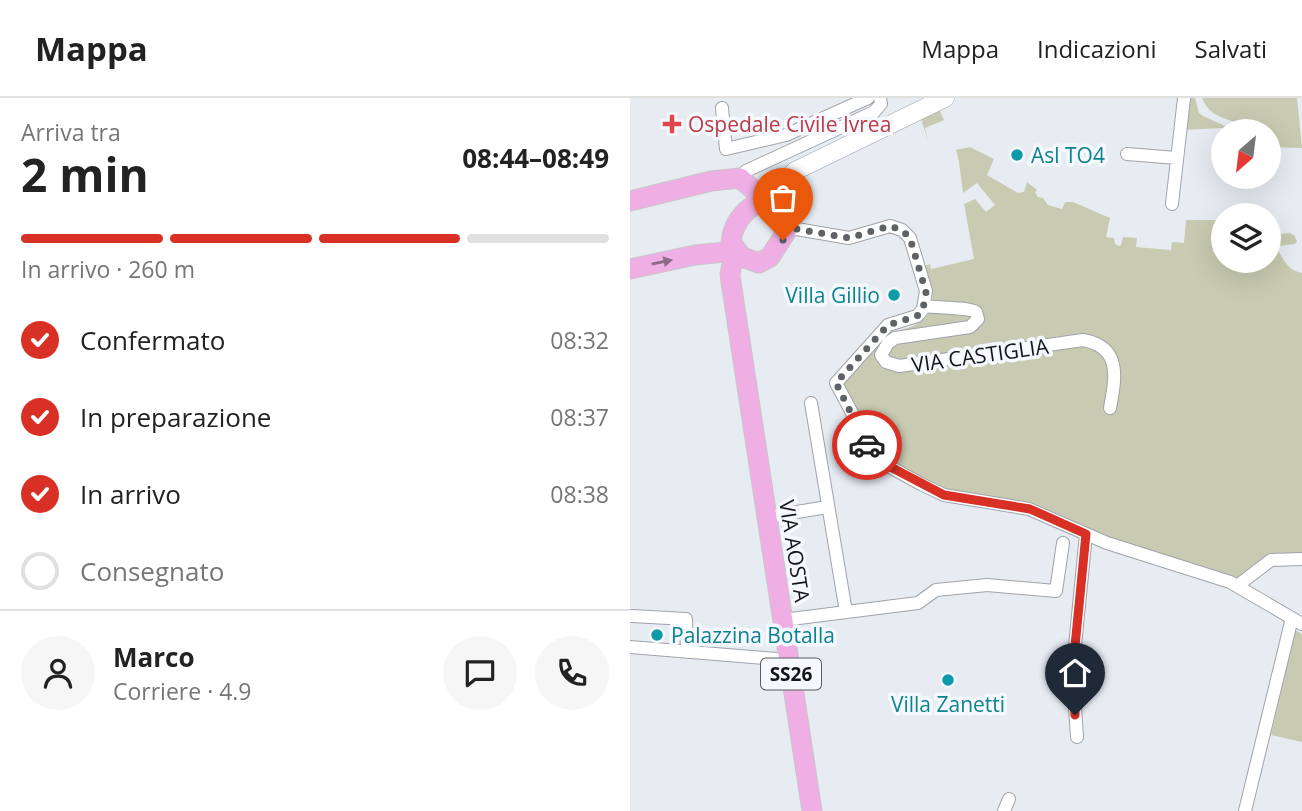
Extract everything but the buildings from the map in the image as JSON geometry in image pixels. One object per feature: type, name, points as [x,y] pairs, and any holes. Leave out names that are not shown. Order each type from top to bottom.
[{"type":"main road","points":[[743,256],[731,242],[735,227],[747,210],[764,203],[795,171],[945,98]]},
{"type":"main road","points":[[630,201],[711,181],[740,178],[756,192],[785,227],[783,240],[770,257],[759,263],[743,256],[710,254],[630,269]]},
{"type":"main road","points":[[710,254],[719,259],[730,274]]},
{"type":"main road","points":[[734,297],[743,256]]},
{"type":"main road","name":"VIA AOSTA","points":[[743,256],[730,274],[813,811]]},
{"type":"street","points":[[722,108],[726,149],[786,135],[867,98]]},
{"type":"street","points":[[740,178],[746,171],[874,112],[881,104],[880,98]]},
{"type":"street","points":[[1172,204],[1184,98]]},
{"type":"street","points":[[1127,154],[1177,158]]},
{"type":"street","points":[[785,227],[849,238],[890,226],[902,230],[910,238],[926,292],[925,306],[917,316],[888,325],[836,383],[864,441],[881,462],[944,495],[1030,509],[1107,543],[1237,586],[1297,621],[1245,811]]},
{"type":"street","name":"VIA CASTIGLIA","points":[[925,306],[953,310],[968,308],[976,313],[978,319],[970,327],[895,338],[888,343],[881,355],[886,362],[899,366],[1090,341],[1108,354],[1113,363],[1116,374],[1110,408]]},
{"type":"street","points":[[811,403],[846,612]]},
{"type":"street","points":[[767,517],[827,507]]},
{"type":"street","points":[[1077,737],[1074,692],[1071,687],[1086,534]]},
{"type":"street","points":[[783,620],[918,603],[936,590],[987,585],[1056,591],[1063,543]]},
{"type":"street","points":[[1237,586],[1271,560],[1302,559]]},
{"type":"street","points":[[632,616],[685,619],[687,652]]},
{"type":"street","points":[[630,647],[789,660]]},
{"type":"green space","points":[[1188,98],[1195,98],[1199,113],[1211,120],[1211,129],[1184,130]]},
{"type":"green space","points":[[1202,98],[1297,98],[1302,148],[1281,147],[1281,119],[1226,119],[1205,105]]},
{"type":"green space","points":[[939,109],[944,120],[925,128],[928,140],[921,119]]},
{"type":"green space","points":[[970,147],[994,159],[987,175],[1018,193],[1024,192],[1027,182],[1048,205],[1062,209],[1065,202],[1073,202],[1110,218],[1106,237],[1114,238],[1115,244],[1119,246],[1123,237],[1137,238],[1136,247],[1171,250],[1172,242],[1184,243],[1186,220],[1211,220],[1211,273],[1281,273],[1281,256],[1290,267],[1302,273],[1302,554],[1282,555],[1243,582],[1107,541],[1030,507],[946,492],[885,458],[868,439],[842,383],[887,337],[922,321],[928,314],[932,292],[925,266],[930,264],[931,269],[974,259],[964,204],[975,199],[986,212],[995,205],[977,183],[963,193],[956,150]]},
{"type":"green space","points":[[1281,234],[1294,235],[1297,241],[1295,244],[1281,246]]},
{"type":"green space","points":[[1295,630],[1302,634],[1302,742],[1271,735]]},
{"type":"way so far","points":[[783,240],[785,227],[849,238],[890,226],[902,230],[910,238],[926,292],[923,309],[917,316],[888,325],[836,383],[867,445]]},
{"type":"place","name":"Ospedale Civile Ivrea","points":[[672,124]]},
{"type":"place","name":"Asl TO4","points":[[1017,155]]},
{"type":"place","name":"Villa Gillio","points":[[894,295]]},
{"type":"place","name":"Palazzina Botalla","points":[[657,635]]},
{"type":"place","name":"Villa Zanetti","points":[[948,680]]},
{"type":"route","points":[[867,445],[881,462],[944,495],[1030,509],[1086,534],[1071,687],[1074,692],[1075,715]]}]
